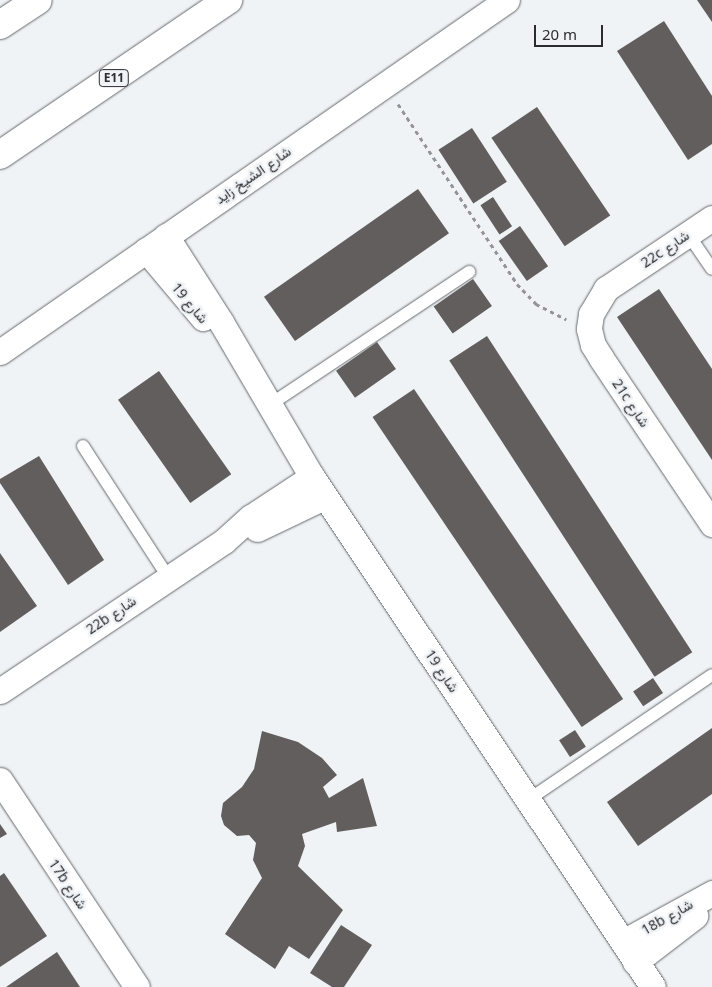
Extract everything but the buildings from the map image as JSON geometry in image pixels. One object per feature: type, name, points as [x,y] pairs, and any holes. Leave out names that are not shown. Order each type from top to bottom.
[{"type":"highway","points":[[0,25],[38,0]]},
{"type":"highway","name":"E11","points":[[0,155],[228,0]]},
{"type":"street","name":"شارع الشيخ زايد","points":[[0,352],[384,83],[507,0]]},
{"type":"street","name":"22c شارع","points":[[589,329],[597,300],[619,280],[712,218]]},
{"type":"street","name":"شارع 19","points":[[166,236],[221,322],[236,352],[318,487],[653,987]]},
{"type":"street","name":"شارع 19","points":[[146,250],[218,337],[236,352]]},
{"type":"street","name":"21c شارع","points":[[589,329],[593,345],[601,358],[712,524]]},
{"type":"street","name":"22b شارع","points":[[0,691],[224,541],[251,517],[318,487]]},
{"type":"street","name":"17b شارع","points":[[0,780],[137,987]]},
{"type":"street","name":"18b شارع","points":[[629,952],[712,893]]},
{"type":"street","name":"18b شارع","points":[[629,952],[712,899]]},
{"type":"lane","points":[[688,234],[712,269]]},
{"type":"lane","points":[[268,406],[469,272]]},
{"type":"lane","points":[[83,446],[168,577]]},
{"type":"lane","points":[[528,800],[712,675]]},
{"type":"path","points":[[384,83],[517,284],[536,304],[589,329]]}]
